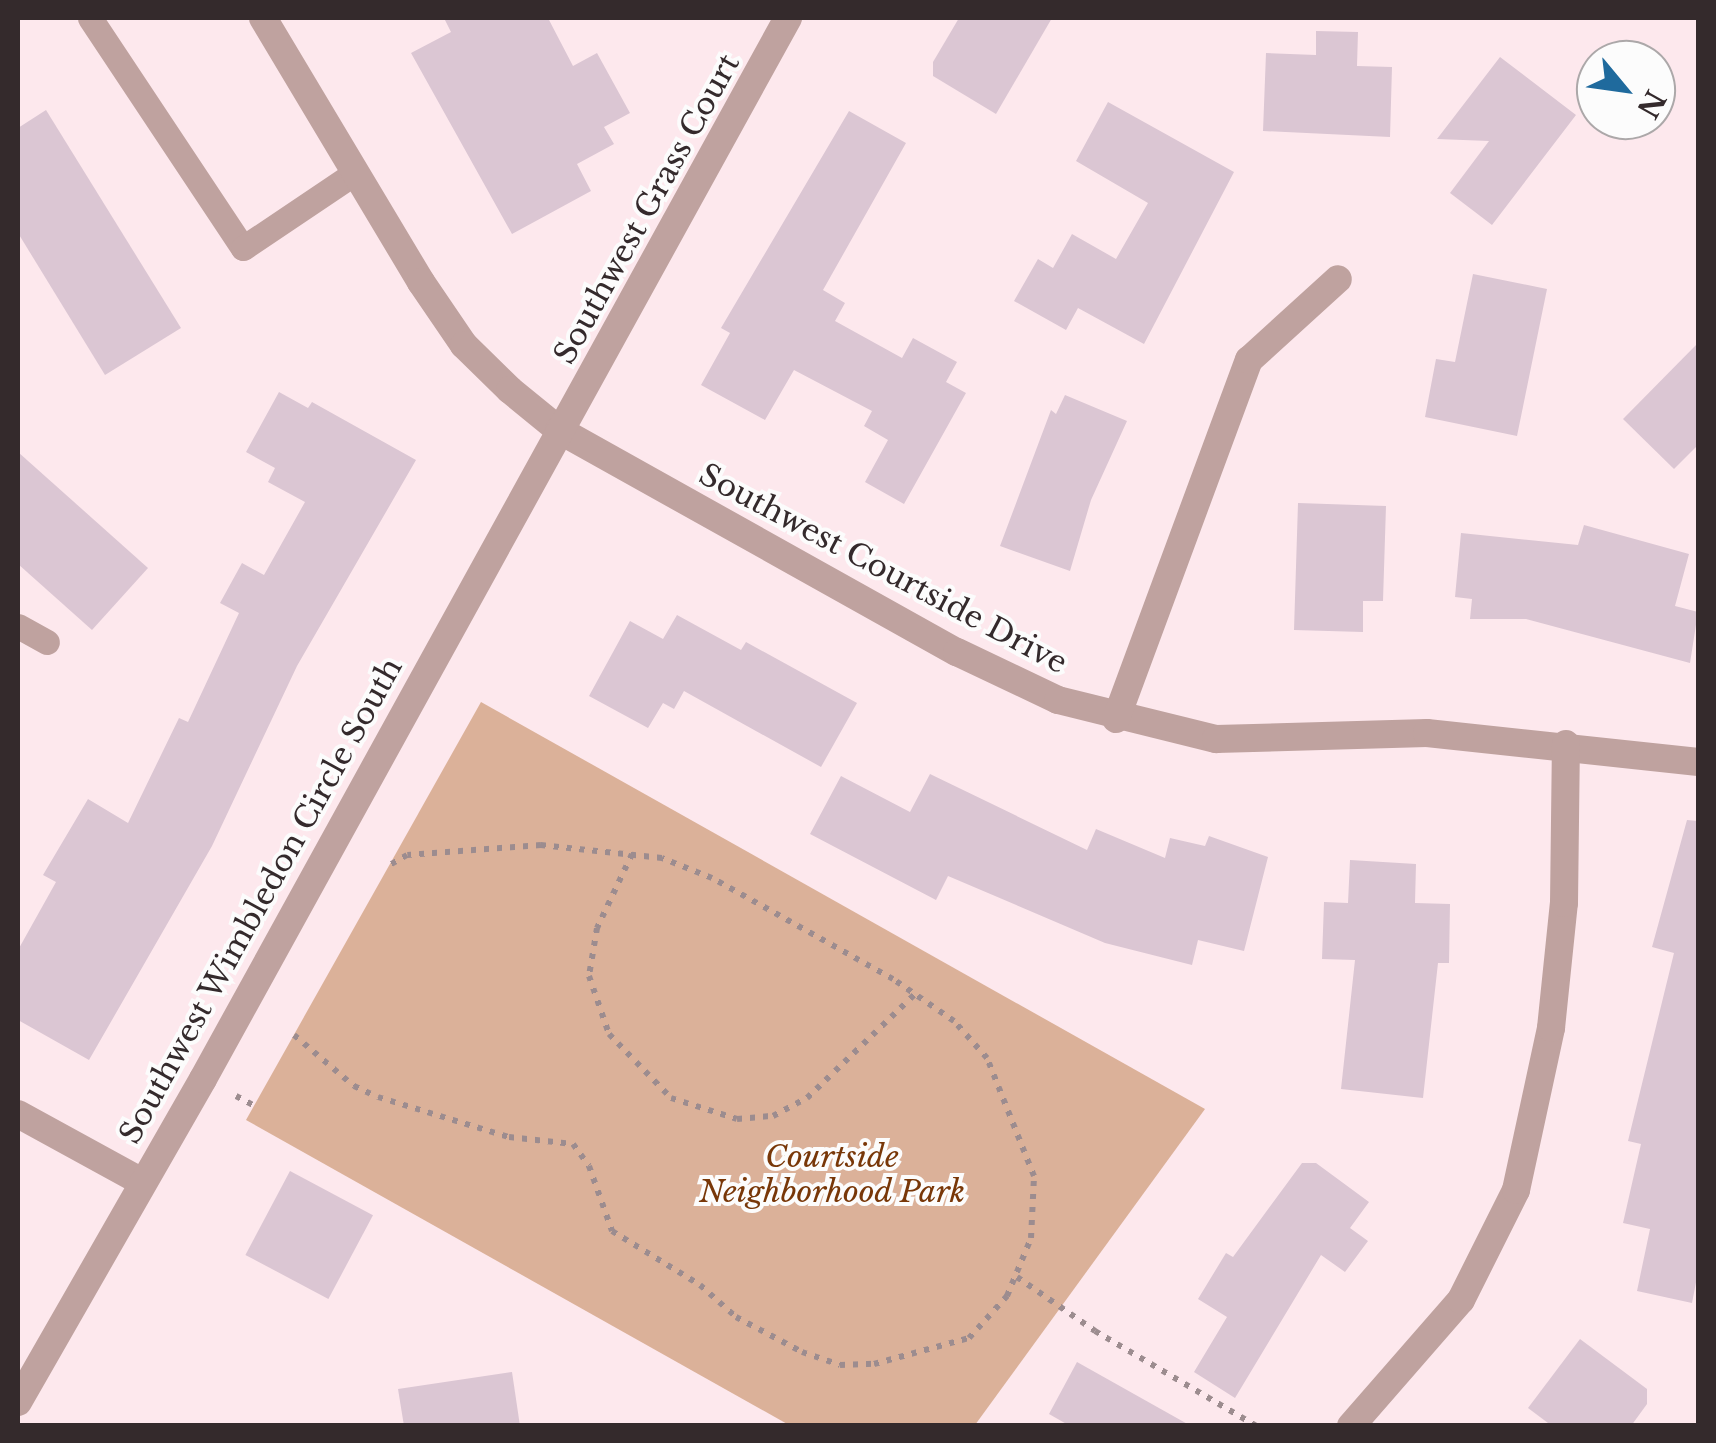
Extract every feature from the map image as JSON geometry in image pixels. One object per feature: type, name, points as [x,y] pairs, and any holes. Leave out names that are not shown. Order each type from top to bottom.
[{"type":"street","name":"Southwest Courtside Drive","points":[[263,18],[464,344],[559,430],[957,652],[1058,700],[1116,720],[1216,740],[1427,733],[1566,744],[1698,762]]},
{"type":"street","name":"Southwest Grass Court","points":[[559,430],[788,18]]},
{"type":"street","points":[[1116,720],[1249,360],[1338,279]]},
{"type":"street","name":"Southwest Wimbledon Circle South","points":[[18,1402],[559,430]]},
{"type":"street","points":[[1352,1426],[1461,1300],[1516,1190],[1538,1111],[1555,992],[1564,903],[1566,744]]},
{"type":"street","points":[[18,1114],[142,1182]]},
{"type":"lane","points":[[90,18],[243,248],[356,172]]},
{"type":"lane","points":[[18,626],[47,642]]},
{"type":"path","points":[[294,1035],[354,1086],[378,1097],[508,1137],[574,1144],[589,1166],[604,1220],[624,1242],[700,1284],[736,1317],[820,1358],[874,1364],[969,1338],[996,1312],[1017,1276],[1035,1204],[1026,1147],[973,1037],[914,994],[712,878],[632,854],[504,846],[407,855],[388,866]]},
{"type":"path","points":[[632,854],[597,928],[589,976],[609,1034],[671,1098],[736,1119],[773,1116],[808,1098],[914,994]]},
{"type":"path","points":[[1017,1276],[1094,1332],[1256,1426]]},
{"type":"green space","name":"Courtside Neighborhood Park","points":[[481,702],[1205,1109],[975,1425],[789,1425],[246,1120]]},
{"type":"building","points":[[444,18],[548,18],[573,66],[597,53],[630,113],[604,127],[614,144],[577,164],[591,191],[512,234],[411,53],[451,32]]},
{"type":"building","points":[[959,18],[1052,18],[996,114],[933,76],[933,62]]},
{"type":"building","points":[[1316,31],[1358,32],[1357,66],[1392,67],[1390,137],[1263,131],[1266,53],[1316,55]]},
{"type":"building","points":[[1500,57],[1576,115],[1492,225],[1450,193],[1489,141],[1437,139]]},
{"type":"building","points":[[1108,102],[1234,172],[1144,344],[1078,308],[1066,330],[1014,301],[1038,259],[1053,268],[1072,234],[1116,259],[1148,203],[1076,161]]},
{"type":"building","points":[[46,110],[181,328],[105,375],[18,233],[18,128]]},
{"type":"building","points":[[849,111],[906,143],[823,290],[845,303],[835,321],[902,358],[913,338],[957,362],[946,382],[966,393],[904,504],[865,482],[888,440],[864,426],[872,411],[794,370],[765,420],[701,385],[730,333],[721,328]]},
{"type":"building","points":[[1473,274],[1547,289],[1517,436],[1425,417],[1436,359],[1455,362]]},
{"type":"building","points":[[1698,343],[1698,445],[1674,469],[1623,419]]},
{"type":"building","points":[[279,392],[308,408],[312,402],[416,460],[297,666],[212,846],[89,1060],[18,1020],[18,950],[56,882],[43,875],[88,799],[128,823],[179,718],[188,722],[239,613],[220,603],[242,563],[264,575],[305,502],[268,482],[275,468],[246,452]]},
{"type":"building","points":[[1065,395],[1127,421],[1091,500],[1070,571],[1000,546],[1051,410],[1056,414]]},
{"type":"building","points":[[18,452],[148,568],[92,630],[18,564]]},
{"type":"building","points":[[1298,503],[1386,506],[1383,601],[1363,601],[1363,632],[1294,630]]},
{"type":"building","points":[[1584,525],[1689,554],[1675,606],[1698,612],[1690,663],[1526,619],[1470,619],[1472,599],[1455,597],[1461,533],[1578,545]]},
{"type":"building","points":[[677,615],[741,650],[746,642],[857,703],[821,767],[684,691],[674,709],[663,703],[648,728],[589,696],[630,621],[663,639]]},
{"type":"building","points":[[930,774],[1087,850],[1096,829],[1165,858],[1170,838],[1205,846],[1209,836],[1268,857],[1244,951],[1198,940],[1192,965],[1105,943],[948,876],[936,900],[810,834],[841,776],[910,812]]},
{"type":"building","points":[[1687,820],[1698,821],[1698,1272],[1692,1303],[1637,1291],[1650,1229],[1623,1223],[1641,1144],[1628,1141],[1674,953],[1652,947]]},
{"type":"building","points":[[1350,860],[1416,864],[1415,903],[1450,904],[1449,963],[1438,963],[1423,1098],[1341,1089],[1355,960],[1322,959],[1324,902],[1348,903]]},
{"type":"building","points":[[1302,1163],[1316,1163],[1369,1202],[1350,1228],[1368,1241],[1345,1272],[1321,1255],[1235,1398],[1194,1372],[1227,1317],[1198,1299],[1226,1253],[1233,1257]]},
{"type":"building","points":[[290,1171],[373,1215],[328,1299],[245,1255]]},
{"type":"building","points":[[1580,1339],[1647,1389],[1647,1404],[1631,1426],[1552,1426],[1528,1408]]},
{"type":"building","points":[[1077,1362],[1191,1426],[1070,1426],[1049,1414]]},
{"type":"building","points":[[512,1372],[520,1426],[404,1426],[398,1389]]}]
